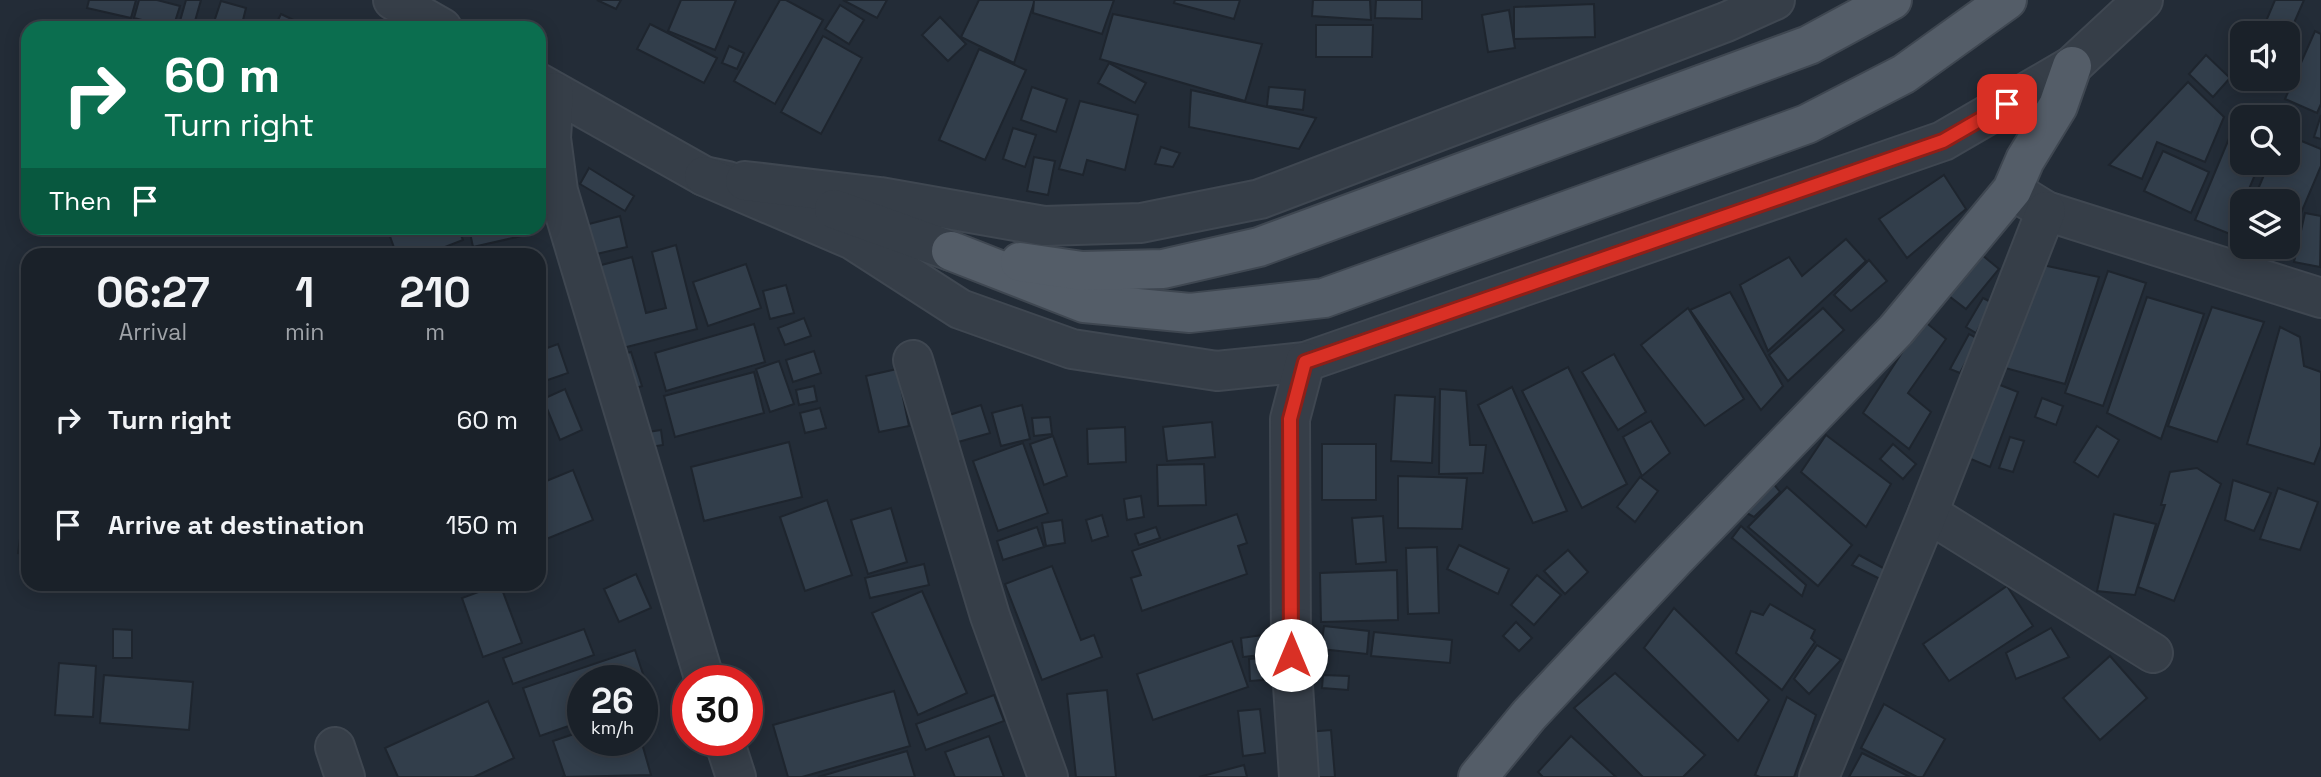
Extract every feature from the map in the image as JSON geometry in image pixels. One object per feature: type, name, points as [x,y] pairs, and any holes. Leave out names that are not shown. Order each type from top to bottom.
[{"type":"main road","points":[[951,250],[1082,271],[1164,269],[1259,247],[1312,230],[1809,45],[1892,0]]},
{"type":"main road","points":[[951,250],[1084,303],[1190,313],[1324,298],[1637,183],[1807,124],[1903,74],[2007,0]]},
{"type":"main road","points":[[1478,777],[1529,715],[1657,578],[1896,330],[2012,190],[2025,160],[2058,106],[2072,66]]},
{"type":"street","points":[[393,0],[430,21]]},
{"type":"street","points":[[704,176],[880,197],[1044,226],[1141,223],[1260,199],[1726,22],[1775,0]]},
{"type":"street","points":[[547,87],[704,176],[853,240],[960,309],[1072,349],[1217,371],[1305,362],[1943,141],[2072,66],[2143,0]]},
{"type":"street","points":[[547,87],[558,191],[700,665]]},
{"type":"street","points":[[704,176],[793,195],[951,250]]},
{"type":"street","points":[[2012,190],[2046,211],[2321,298]]},
{"type":"street","points":[[1819,777],[1928,513],[2046,211]]},
{"type":"street","points":[[913,360],[990,616],[1048,777]]},
{"type":"street","points":[[1299,777],[1291,655],[1290,419],[1305,362]]},
{"type":"street","points":[[1928,513],[2152,653]]},
{"type":"street","points":[[729,756],[736,777]]},
{"type":"building","points":[[89,0],[136,0],[131,18],[87,8]]},
{"type":"building","points":[[139,0],[157,0],[180,6],[175,21],[146,21],[134,18]]},
{"type":"building","points":[[186,0],[201,0],[195,21],[180,21]]},
{"type":"building","points":[[597,0],[621,0],[616,9]]},
{"type":"building","points":[[681,0],[736,0],[715,50],[668,31]]},
{"type":"building","points":[[780,0],[786,0],[823,20],[775,104],[734,81]]},
{"type":"building","points":[[843,0],[887,0],[877,18]]},
{"type":"building","points":[[979,0],[1035,0],[1014,63],[961,37]]},
{"type":"building","points":[[1034,0],[1114,0],[1102,34],[1033,13]]},
{"type":"building","points":[[1175,0],[1240,0],[1234,19],[1174,3]]},
{"type":"building","points":[[1313,0],[1370,0],[1371,20],[1312,16]]},
{"type":"building","points":[[1376,0],[1422,0],[1422,19],[1375,18]]},
{"type":"building","points":[[2275,0],[2304,0],[2295,21],[2266,21]]},
{"type":"building","points":[[221,1],[246,8],[243,21],[214,21]]},
{"type":"building","points":[[1594,4],[1595,37],[1514,39],[1514,7]]},
{"type":"building","points":[[840,5],[864,20],[849,44],[825,29]]},
{"type":"building","points":[[1509,10],[1515,48],[1488,52],[1482,15]]},
{"type":"building","points":[[281,14],[296,21],[278,21]]},
{"type":"building","points":[[1113,14],[1262,44],[1245,101],[1100,59]]},
{"type":"building","points":[[940,17],[966,44],[948,61],[922,35]]},
{"type":"building","points":[[650,24],[717,58],[704,83],[637,49]]},
{"type":"building","points":[[1316,25],[1373,25],[1372,57],[1316,57]]},
{"type":"building","points":[[2315,31],[2321,34],[2321,104],[2317,113],[2285,99],[2289,91],[2300,91],[2300,65]]},
{"type":"building","points":[[823,36],[862,58],[821,134],[781,112]]},
{"type":"building","points":[[729,46],[744,53],[737,69],[722,63]]},
{"type":"building","points":[[979,49],[1026,70],[985,160],[939,140]]},
{"type":"building","points":[[2206,55],[2230,78],[2213,97],[2189,74]]},
{"type":"building","points":[[1109,63],[1146,83],[1135,103],[1098,83]]},
{"type":"building","points":[[2188,82],[2224,117],[2205,162],[2157,142],[2142,179],[2109,165]]},
{"type":"building","points":[[1032,87],[1067,99],[1056,132],[1021,120]]},
{"type":"building","points":[[1269,87],[1305,90],[1303,110],[1267,106]]},
{"type":"building","points":[[1191,90],[1316,118],[1299,149],[1189,127]]},
{"type":"building","points":[[1080,101],[1138,115],[1125,170],[1087,160],[1083,175],[1059,169]]},
{"type":"building","points":[[2321,115],[2321,139],[2314,137]]},
{"type":"building","points":[[1013,128],[1036,135],[1025,167],[1003,159]]},
{"type":"building","points":[[2230,136],[2230,175],[2255,175],[2249,189],[2230,189],[2230,234],[2195,220]]},
{"type":"building","points":[[2300,140],[2321,149],[2321,166],[2300,215],[2300,189],[2258,189],[2264,175],[2300,175]]},
{"type":"building","points":[[1161,147],[1180,153],[1173,167],[1155,164]]},
{"type":"building","points":[[2163,151],[2209,172],[2191,213],[2144,191]]},
{"type":"building","points":[[1034,157],[1055,161],[1048,195],[1027,191]]},
{"type":"building","points":[[589,168],[634,196],[625,211],[580,184]]},
{"type":"building","points":[[1944,175],[1966,209],[1907,258],[1879,219]]},
{"type":"building","points":[[2305,213],[2321,216],[2320,267],[2294,262],[2295,259],[2300,259],[2300,235]]},
{"type":"building","points":[[620,216],[627,247],[592,255],[585,225]]},
{"type":"building","points":[[390,235],[461,235],[463,240],[442,248],[394,248]]},
{"type":"building","points":[[470,235],[526,235],[473,247]]},
{"type":"building","points":[[1846,239],[1866,261],[1768,351],[1740,285],[1789,257],[1802,276]]},
{"type":"building","points":[[676,245],[697,329],[611,351],[590,268],[632,257],[646,313],[666,308],[652,252]]},
{"type":"building","points":[[1982,255],[1999,269],[1966,309],[1949,296]]},
{"type":"building","points":[[1869,260],[1887,281],[1851,311],[1834,295]]},
{"type":"building","points":[[2033,263],[2099,277],[2065,384],[1998,366]]},
{"type":"building","points":[[746,264],[761,308],[708,326],[693,282]]},
{"type":"building","points":[[2108,271],[2146,283],[2103,406],[2065,393]]},
{"type":"building","points":[[786,285],[794,313],[770,319],[763,291]]},
{"type":"building","points":[[1730,292],[1783,386],[1761,410],[1690,310]]},
{"type":"building","points":[[2147,297],[2204,314],[2161,439],[2107,413]]},
{"type":"building","points":[[1983,298],[1993,303],[1976,333],[1966,327]]},
{"type":"building","points":[[2212,307],[2264,322],[2217,442],[2168,426]]},
{"type":"building","points":[[1688,308],[1744,399],[1705,426],[1641,345]]},
{"type":"building","points":[[1823,308],[1844,330],[1788,381],[1769,355]]},
{"type":"building","points":[[804,318],[811,336],[785,345],[778,328]]},
{"type":"building","points":[[1923,320],[1946,339],[1908,393],[1931,412],[1909,449],[1863,413]]},
{"type":"building","points":[[754,324],[765,362],[666,391],[655,353]]},
{"type":"building","points":[[2280,327],[2300,337],[2304,366],[2321,372],[2321,446],[2314,464],[2247,444]]},
{"type":"building","points":[[1969,334],[1978,339],[1960,373],[1950,369]]},
{"type":"building","points":[[558,344],[568,373],[546,381],[546,348]]},
{"type":"building","points":[[814,351],[821,373],[793,382],[786,360]]},
{"type":"building","points":[[631,352],[642,386],[623,392],[612,357]]},
{"type":"building","points":[[1614,354],[1646,412],[1618,430],[1582,372]]},
{"type":"building","points":[[779,361],[794,404],[770,412],[756,369]]},
{"type":"building","points":[[1568,367],[1627,484],[1582,508],[1522,391]]},
{"type":"building","points":[[897,369],[909,426],[879,432],[866,376]]},
{"type":"building","points":[[754,372],[764,413],[675,437],[664,396]]},
{"type":"building","points":[[1995,383],[2018,392],[1990,467],[1966,457]]},
{"type":"building","points":[[814,386],[817,401],[799,405],[796,390]]},
{"type":"building","points":[[1512,387],[1567,511],[1533,523],[1478,405]]},
{"type":"building","points":[[565,389],[582,430],[560,440],[546,406],[546,398]]},
{"type":"building","points":[[1440,389],[1466,391],[1470,445],[1486,445],[1483,473],[1439,474]]},
{"type":"building","points":[[1395,395],[1435,397],[1432,463],[1391,461]]},
{"type":"building","points":[[2042,398],[2063,406],[2056,425],[2035,417]]},
{"type":"building","points":[[981,405],[990,433],[951,444],[943,417]]},
{"type":"building","points":[[1022,405],[1030,439],[1001,446],[992,413]]},
{"type":"building","points":[[820,408],[826,428],[805,433],[800,413]]},
{"type":"building","points":[[1050,417],[1052,434],[1034,436],[1032,418]]},
{"type":"building","points":[[1651,421],[1670,453],[1642,476],[1623,437]]},
{"type":"building","points":[[1212,422],[1215,457],[1167,461],[1163,427]]},
{"type":"building","points":[[2097,426],[2119,440],[2098,477],[2074,462]]},
{"type":"building","points":[[1125,427],[1126,462],[1088,464],[1087,429]]},
{"type":"building","points":[[661,430],[663,445],[637,449],[635,434]]},
{"type":"building","points":[[1826,435],[1891,484],[1866,527],[1801,472]]},
{"type":"building","points":[[1053,436],[1067,476],[1044,485],[1030,444]]},
{"type":"building","points":[[2010,437],[2024,441],[2013,472],[1999,468]]},
{"type":"building","points":[[789,442],[802,497],[704,521],[691,467]]},
{"type":"building","points":[[1023,443],[1048,513],[998,531],[973,461]]},
{"type":"building","points":[[1322,444],[1376,444],[1376,500],[1322,500]]},
{"type":"building","points":[[1893,444],[1916,464],[1903,479],[1880,459]]},
{"type":"building","points":[[1204,464],[1206,505],[1158,506],[1157,465]]},
{"type":"building","points":[[2197,468],[2221,484],[2174,601],[2138,587],[2165,505],[2161,505],[2170,472]]},
{"type":"building","points":[[573,470],[593,520],[546,539],[546,481]]},
{"type":"building","points":[[1398,476],[1467,478],[1462,529],[1398,528]]},
{"type":"building","points":[[1640,477],[1658,491],[1635,522],[1617,507]]},
{"type":"building","points":[[1768,477],[1780,492],[1754,517],[1734,506]]},
{"type":"building","points":[[2233,480],[2271,493],[2254,531],[2225,520]]},
{"type":"building","points":[[1787,487],[1852,545],[1818,586],[1748,527]]},
{"type":"building","points":[[2278,488],[2318,502],[2300,550],[2260,539]]},
{"type":"building","points":[[1141,496],[1144,517],[1127,520],[1124,499]]},
{"type":"building","points":[[827,500],[852,575],[805,591],[780,517]]},
{"type":"building","points":[[891,508],[907,562],[868,574],[851,520]]},
{"type":"building","points":[[1237,514],[1247,543],[1238,546],[1247,574],[1142,611],[1131,578],[1141,575],[1132,551]]},
{"type":"building","points":[[2114,514],[2156,524],[2135,595],[2097,591]]},
{"type":"building","points":[[1102,515],[1108,536],[1092,541],[1086,520]]},
{"type":"building","points":[[1383,516],[1386,562],[1356,564],[1352,518]]},
{"type":"building","points":[[1062,520],[1065,543],[1046,546],[1042,523]]},
{"type":"building","points":[[1741,526],[1806,585],[1802,596],[1732,538]]},
{"type":"building","points":[[1037,527],[1044,547],[1003,560],[997,541]]},
{"type":"building","points":[[1156,527],[1160,538],[1139,545],[1135,534]]},
{"type":"building","points":[[21,532],[21,553],[18,553]]},
{"type":"building","points":[[1459,545],[1509,569],[1498,594],[1447,569]]},
{"type":"building","points":[[1437,547],[1439,613],[1408,614],[1406,548]]},
{"type":"building","points":[[1568,550],[1588,572],[1565,594],[1544,571]]},
{"type":"building","points":[[1859,555],[1885,569],[1880,579],[1852,565]]},
{"type":"building","points":[[924,564],[929,585],[870,598],[865,578]]},
{"type":"building","points":[[1052,566],[1081,640],[1094,635],[1102,657],[1042,680],[1005,584]]},
{"type":"building","points":[[1397,570],[1398,620],[1321,622],[1320,573]]},
{"type":"building","points":[[636,574],[651,608],[619,622],[604,589]]},
{"type":"building","points":[[1537,575],[1561,595],[1534,625],[1511,605]]},
{"type":"building","points":[[2007,586],[2033,626],[1949,681],[1923,644]]},
{"type":"building","points":[[481,591],[503,591],[522,643],[483,657],[462,598]]},
{"type":"building","points":[[922,591],[967,693],[918,715],[872,613]]},
{"type":"building","points":[[1770,604],[1815,630],[1811,638],[1815,642],[1782,690],[1736,653],[1751,611],[1763,615]]},
{"type":"building","points":[[1674,608],[1769,700],[1738,741],[1644,648]]},
{"type":"building","points":[[1516,622],[1532,638],[1519,651],[1503,636]]},
{"type":"building","points":[[1324,626],[1369,631],[1367,654],[1321,649]]},
{"type":"building","points":[[2051,628],[2069,657],[2016,679],[2006,653]]},
{"type":"building","points":[[113,629],[132,630],[132,658],[113,658]]},
{"type":"building","points":[[584,629],[594,655],[513,684],[503,658]]},
{"type":"building","points":[[1374,632],[1452,640],[1450,663],[1371,656]]},
{"type":"building","points":[[1270,634],[1272,654],[1243,657],[1241,638]]},
{"type":"building","points":[[1232,641],[1248,687],[1153,720],[1137,674]]},
{"type":"building","points":[[1817,645],[1841,660],[1809,694],[1794,679]]},
{"type":"building","points":[[635,650],[640,665],[591,665]]},
{"type":"building","points":[[2110,656],[2147,698],[2100,740],[2063,698]]},
{"type":"building","points":[[1261,658],[1263,680],[1250,681],[1249,659]]},
{"type":"building","points":[[59,663],[96,666],[93,717],[55,715]]},
{"type":"building","points":[[567,673],[567,727],[540,736],[523,688]]},
{"type":"building","points":[[1615,673],[1705,755],[1683,777],[1643,777],[1574,708]]},
{"type":"building","points":[[104,675],[193,682],[189,730],[100,723]]},
{"type":"building","points":[[1323,675],[1349,676],[1348,690],[1322,688]]},
{"type":"building","points":[[1107,690],[1116,777],[1076,777],[1067,694]]},
{"type":"building","points":[[894,691],[910,746],[802,777],[788,777],[773,725]]},
{"type":"building","points":[[994,695],[1004,721],[926,750],[916,724]]},
{"type":"building","points":[[1787,697],[1816,715],[1794,777],[1760,777],[1755,775]]},
{"type":"building","points":[[488,701],[514,758],[474,777],[398,777],[385,748]]},
{"type":"building","points":[[1884,704],[1945,739],[1923,777],[1917,777],[1861,748]]},
{"type":"building","points":[[1260,709],[1265,753],[1243,756],[1238,711]]},
{"type":"building","points":[[1331,730],[1335,777],[1311,777],[1307,732]]},
{"type":"building","points":[[567,736],[567,756],[646,756],[651,775],[562,777],[565,776],[553,741]]},
{"type":"building","points":[[989,736],[1004,777],[955,777],[945,752]]},
{"type":"building","points":[[1571,736],[1616,777],[1543,777],[1538,772]]},
{"type":"building","points":[[907,751],[915,777],[818,777]]},
{"type":"building","points":[[1862,753],[1910,777],[1849,777]]},
{"type":"building","points":[[1244,765],[1247,777],[1199,777]]},
{"type":"route","points":[[1291,655],[1290,419],[1305,362],[1503,296],[1943,141],[2007,104]]}]
